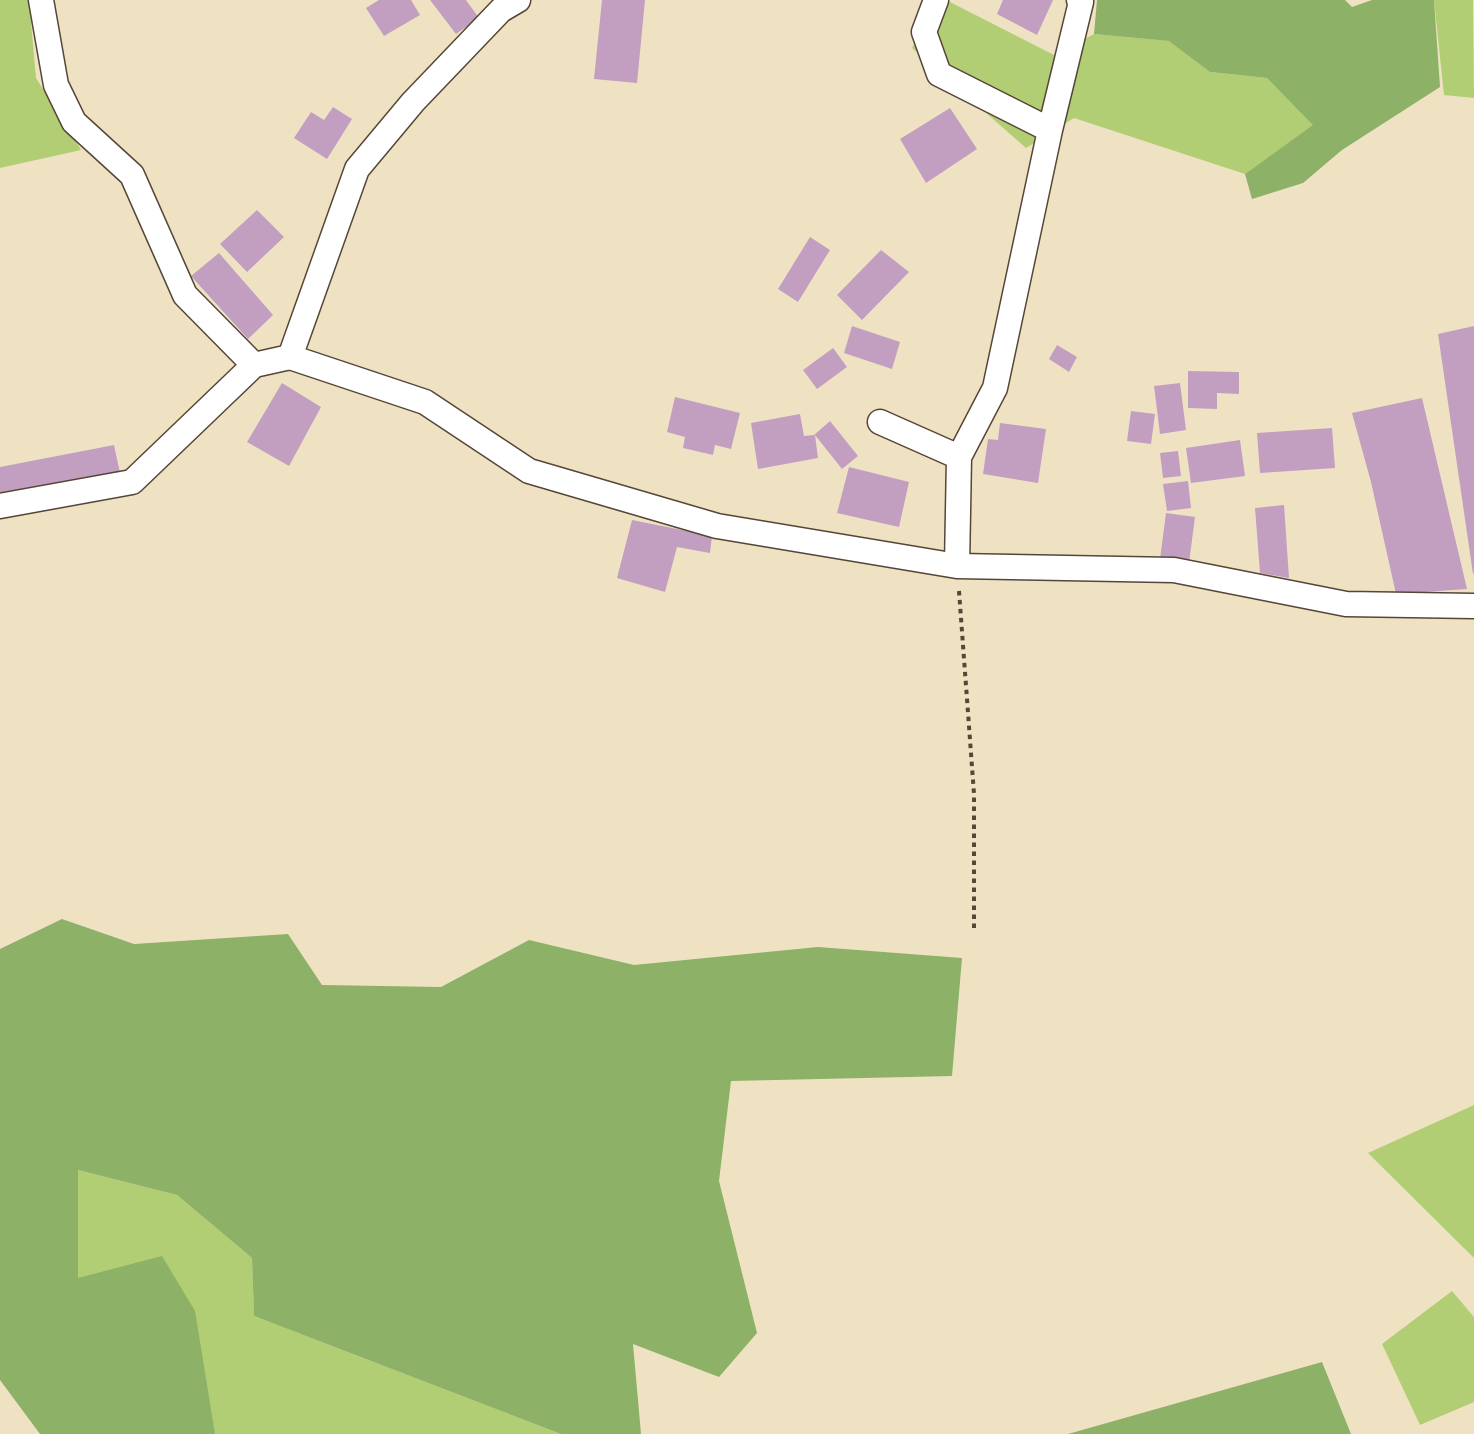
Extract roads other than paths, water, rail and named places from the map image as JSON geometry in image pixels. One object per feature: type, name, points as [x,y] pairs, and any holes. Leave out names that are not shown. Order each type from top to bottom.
[{"type":"street","points":[[41,0],[56,85],[74,122],[132,175],[185,295],[254,365]]},
{"type":"street","points":[[290,357],[357,169],[413,102],[501,10],[518,0]]},
{"type":"street","points":[[936,0],[924,32],[939,74],[1050,130]]},
{"type":"street","points":[[957,566],[959,457],[995,388],[1050,130],[1081,2],[1079,0]]},
{"type":"street","points":[[0,506],[132,482],[254,365],[290,357],[425,402],[529,471],[717,526],[957,566],[1174,570],[1346,604],[1474,606]]},
{"type":"street","points":[[880,422],[959,457]]}]
